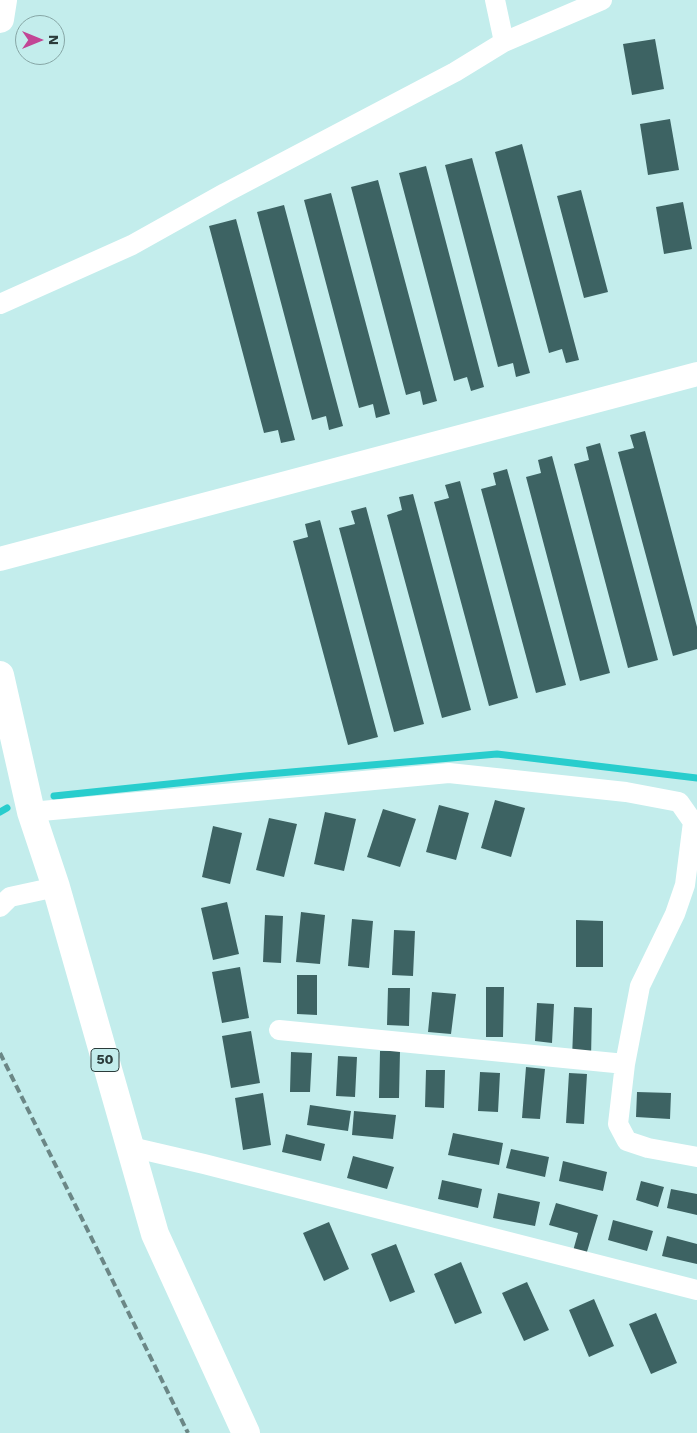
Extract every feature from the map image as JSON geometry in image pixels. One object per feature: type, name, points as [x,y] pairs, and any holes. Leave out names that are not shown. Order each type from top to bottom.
[{"type":"main road","points":[[0,19],[3,0]]},
{"type":"main road","name":"50","points":[[0,675],[31,812],[56,887],[155,1234],[246,1433]]},
{"type":"street","points":[[496,0],[504,42]]},
{"type":"street","points":[[0,304],[132,245],[225,192],[455,72],[504,42],[602,0]]},
{"type":"street","points":[[0,559],[697,374]]},
{"type":"street","points":[[31,812],[449,773],[626,792],[679,802],[695,822],[685,885],[675,914],[640,986],[625,1064],[618,1124],[627,1141],[648,1148],[697,1157]]},
{"type":"street","points":[[0,907],[10,897],[56,887]]},
{"type":"street","points":[[279,1030],[625,1064]]},
{"type":"street","points":[[131,1147],[214,1166],[697,1290]]},
{"type":"building","points":[[655,39],[664,89],[632,95],[623,44]]},
{"type":"building","points":[[670,119],[679,170],[648,175],[640,124]]},
{"type":"building","points":[[522,144],[579,360],[566,363],[562,349],[549,353],[495,152]]},
{"type":"building","points":[[472,158],[530,373],[516,377],[513,363],[498,367],[445,165]]},
{"type":"building","points":[[426,166],[484,387],[471,391],[467,377],[454,381],[399,173]]},
{"type":"building","points":[[378,180],[437,401],[423,405],[420,391],[406,395],[351,187]]},
{"type":"building","points":[[581,190],[608,292],[584,298],[557,196]]},
{"type":"building","points":[[331,193],[390,414],[376,418],[373,404],[359,408],[304,200]]},
{"type":"building","points":[[683,202],[692,249],[664,254],[656,207]]},
{"type":"building","points":[[284,205],[343,426],[329,430],[326,416],[312,420],[257,212]]},
{"type":"building","points":[[236,219],[295,440],[281,443],[278,430],[264,433],[209,226]]},
{"type":"building","points":[[645,431],[697,627],[697,649],[673,656],[618,452],[634,448],[630,435]]},
{"type":"building","points":[[600,443],[658,660],[628,668],[574,464],[589,460],[586,447]]},
{"type":"building","points":[[552,456],[610,673],[580,681],[526,477],[541,473],[538,460]]},
{"type":"building","points":[[507,469],[566,685],[536,693],[481,489],[496,485],[493,473]]},
{"type":"building","points":[[460,481],[518,698],[489,706],[434,502],[449,498],[445,485]]},
{"type":"building","points":[[413,494],[471,710],[442,718],[387,515],[402,510],[399,497]]},
{"type":"building","points":[[366,507],[424,724],[394,732],[339,528],[355,524],[351,511]]},
{"type":"building","points":[[320,520],[378,737],[348,745],[293,541],[308,537],[305,524]]},
{"type":"building","points":[[495,800],[525,808],[511,857],[481,848]]},
{"type":"building","points":[[439,805],[469,813],[456,860],[426,852]]},
{"type":"building","points":[[383,809],[416,819],[400,867],[367,857]]},
{"type":"building","points":[[325,812],[356,819],[344,871],[314,864]]},
{"type":"building","points":[[269,818],[297,824],[284,877],[256,870]]},
{"type":"building","points":[[213,826],[242,833],[230,884],[202,877]]},
{"type":"building","points":[[227,902],[239,954],[213,960],[201,908]]},
{"type":"building","points":[[301,912],[325,915],[320,964],[296,962]]},
{"type":"building","points":[[265,915],[283,916],[281,963],[263,962]]},
{"type":"building","points":[[352,919],[373,921],[369,968],[348,966]]},
{"type":"building","points":[[576,920],[603,921],[603,967],[576,967]]},
{"type":"building","points":[[394,930],[415,931],[413,976],[392,975]]},
{"type":"building","points":[[240,967],[249,1018],[222,1023],[212,972]]},
{"type":"building","points":[[297,975],[317,975],[317,1015],[297,1014]]},
{"type":"building","points":[[486,987],[504,987],[503,1037],[486,1037]]},
{"type":"building","points":[[388,988],[410,988],[409,1026],[387,1025]]},
{"type":"building","points":[[432,992],[456,994],[451,1034],[428,1032]]},
{"type":"building","points":[[537,1003],[554,1004],[552,1043],[535,1041]]},
{"type":"building","points":[[574,1007],[592,1008],[591,1059],[572,1058]]},
{"type":"building","points":[[251,1031],[260,1083],[231,1088],[222,1036]]},
{"type":"building","points":[[380,1051],[400,1051],[399,1098],[379,1098]]},
{"type":"building","points":[[291,1052],[312,1053],[310,1092],[290,1092]]},
{"type":"building","points":[[338,1056],[357,1057],[355,1097],[336,1096]]},
{"type":"building","points":[[526,1067],[545,1069],[540,1119],[522,1118]]},
{"type":"building","points":[[426,1070],[445,1070],[444,1108],[425,1107]]},
{"type":"building","points":[[480,1072],[500,1073],[498,1112],[478,1111]]},
{"type":"building","points":[[569,1073],[587,1074],[584,1124],[566,1123]]},
{"type":"building","points":[[637,1092],[671,1093],[670,1119],[636,1117]]},
{"type":"building","points":[[263,1093],[271,1145],[243,1150],[235,1098]]},
{"type":"building","points":[[310,1105],[351,1111],[348,1131],[307,1125]]},
{"type":"building","points":[[354,1111],[396,1115],[393,1139],[352,1135]]},
{"type":"building","points":[[453,1133],[503,1143],[499,1165],[448,1155]]},
{"type":"building","points":[[286,1134],[325,1144],[321,1161],[282,1152]]},
{"type":"building","points":[[511,1149],[549,1157],[545,1177],[506,1168]]},
{"type":"building","points":[[353,1156],[394,1167],[387,1189],[347,1178]]},
{"type":"building","points":[[563,1161],[607,1172],[603,1191],[559,1181]]},
{"type":"building","points":[[442,1180],[482,1189],[478,1208],[438,1199]]},
{"type":"building","points":[[641,1181],[664,1187],[658,1207],[636,1200]]},
{"type":"building","points":[[671,1189],[697,1194],[697,1215],[667,1208]]},
{"type":"building","points":[[498,1193],[540,1202],[535,1226],[493,1218]]},
{"type":"building","points":[[556,1203],[598,1215],[586,1255],[573,1251],[578,1233],[549,1225]]},
{"type":"building","points":[[613,1220],[653,1231],[647,1251],[608,1240]]},
{"type":"building","points":[[329,1222],[349,1269],[324,1281],[303,1233]]},
{"type":"building","points":[[667,1236],[697,1244],[697,1264],[662,1256]]},
{"type":"building","points":[[396,1244],[415,1292],[390,1302],[371,1254]]},
{"type":"building","points":[[461,1262],[482,1313],[455,1324],[434,1274]]},
{"type":"building","points":[[527,1282],[549,1330],[524,1341],[502,1293]]},
{"type":"building","points":[[594,1299],[614,1346],[589,1357],[569,1310]]},
{"type":"building","points":[[656,1313],[677,1363],[651,1374],[629,1324]]},
{"type":"waterway","points":[[54,796],[245,776],[497,754],[697,778]]},
{"type":"waterway","points":[[0,812],[7,808]]},
{"type":"railway","points":[[0,1053],[188,1433]]}]
